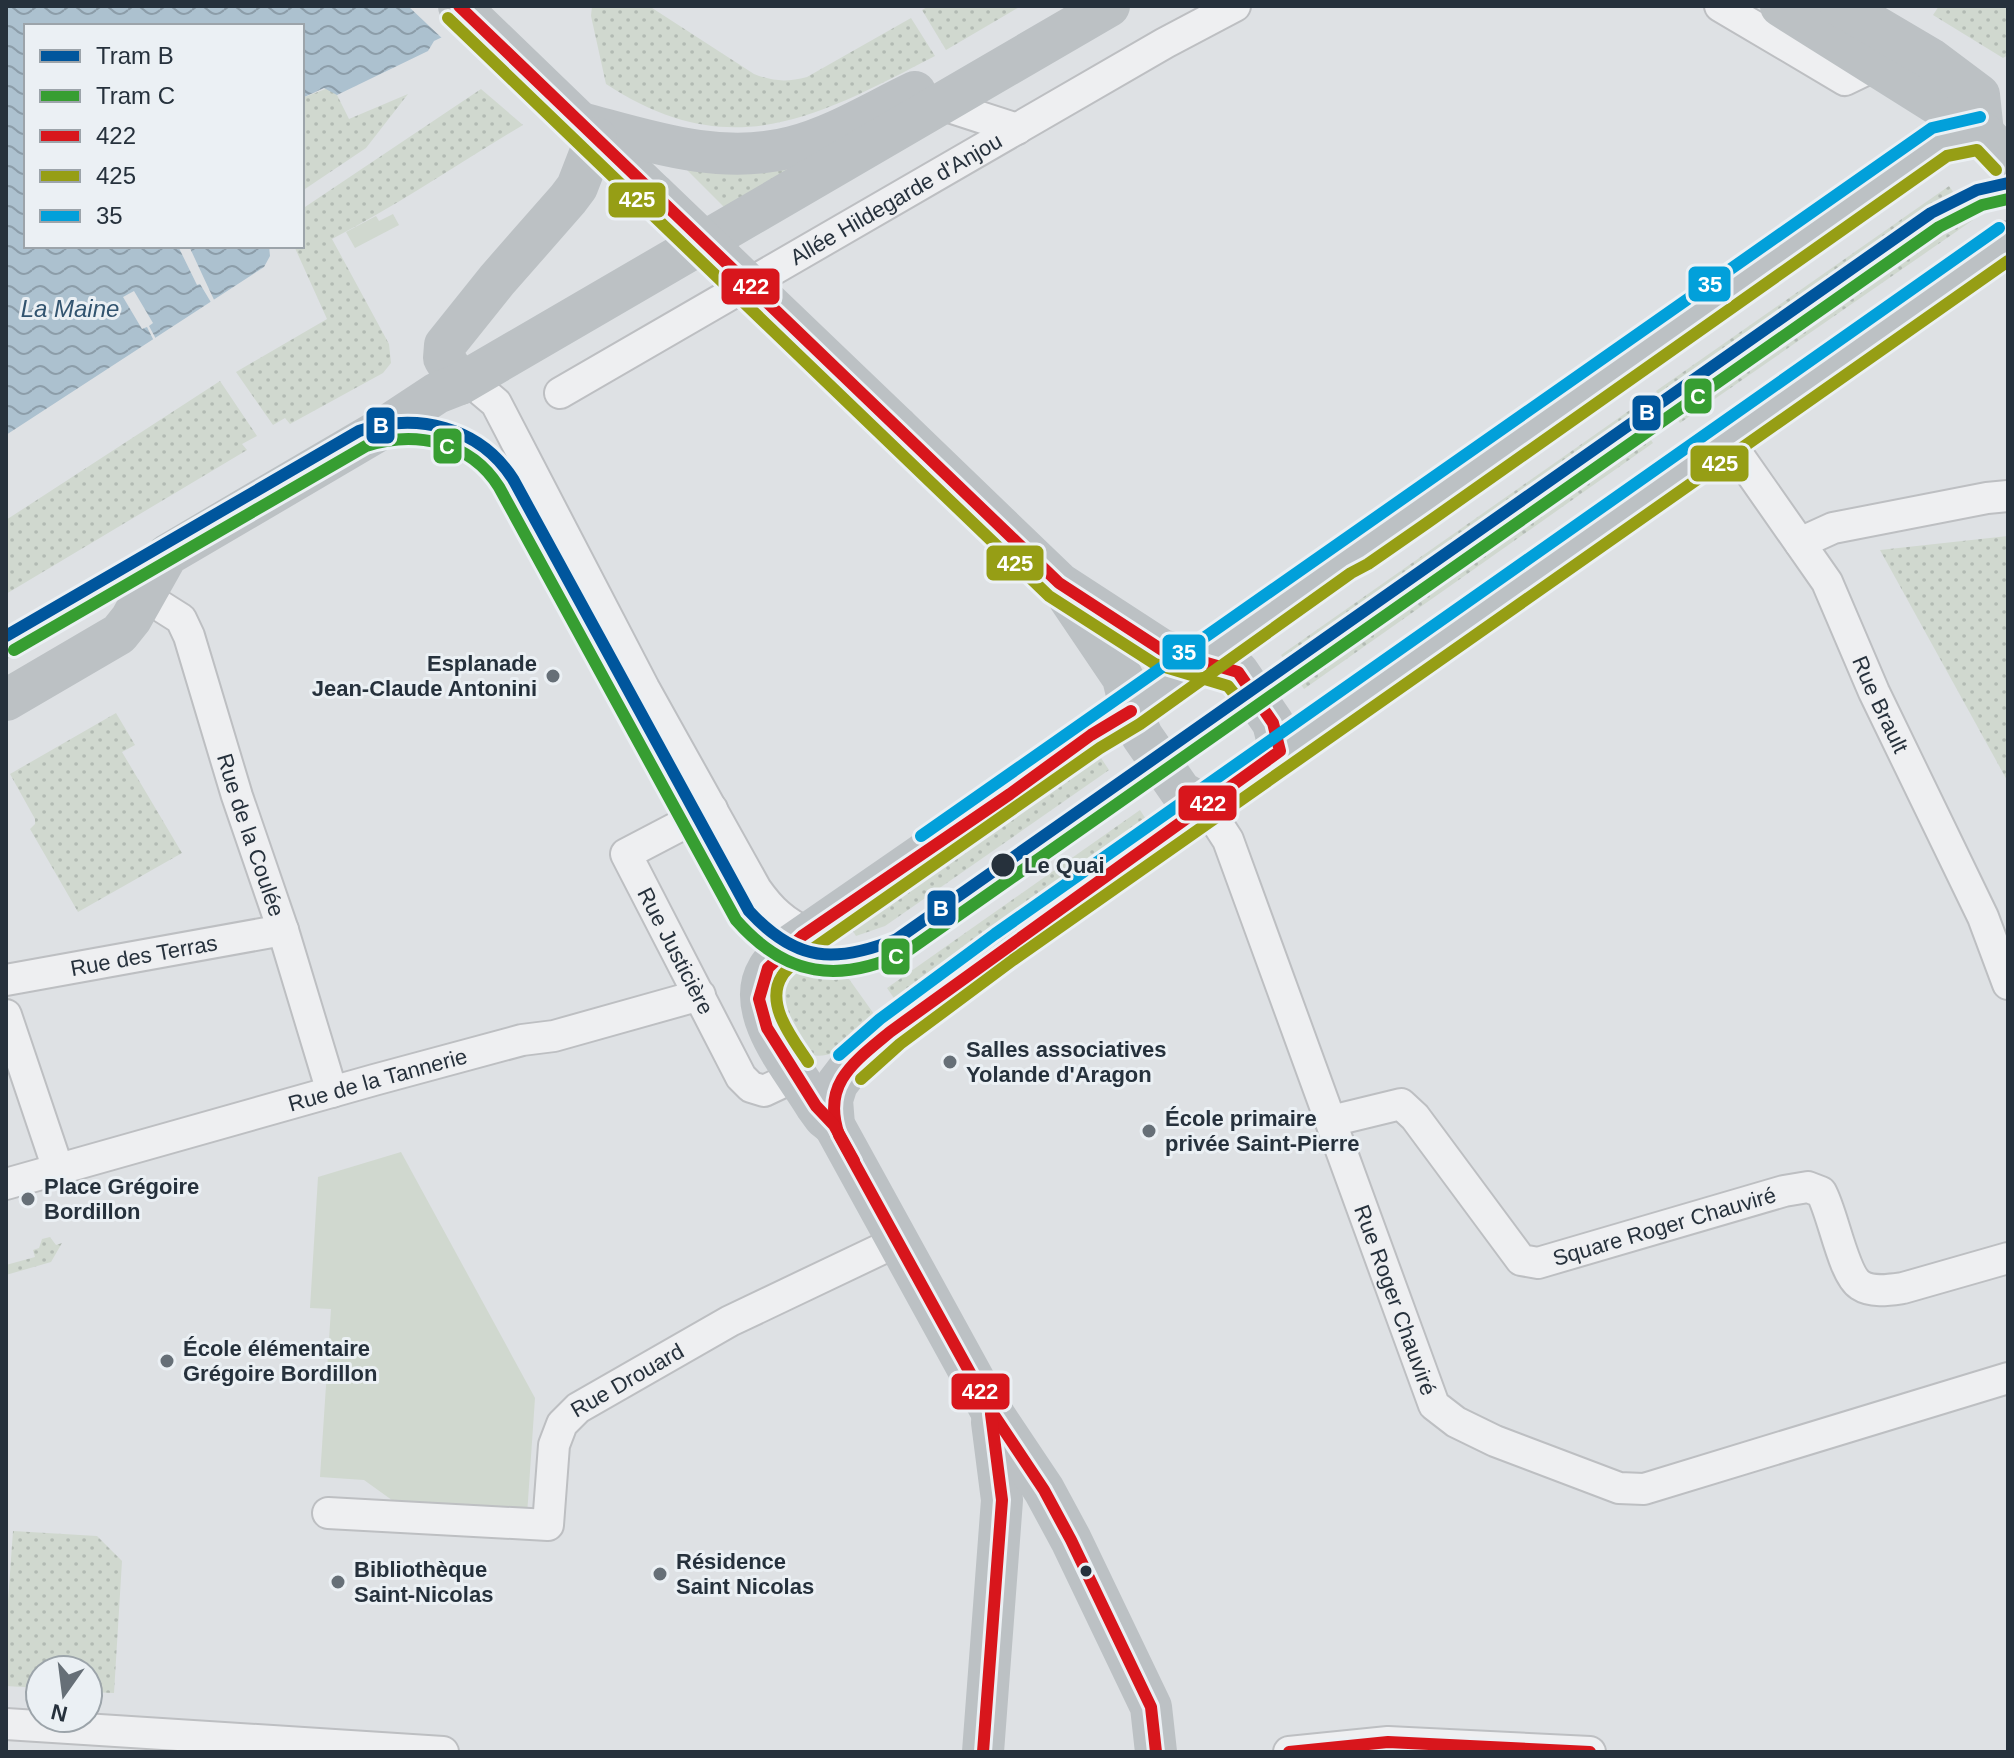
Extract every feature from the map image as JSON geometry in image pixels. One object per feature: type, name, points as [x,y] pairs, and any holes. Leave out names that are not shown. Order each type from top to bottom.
[{"type":"street","points":[[459,6],[1059,583],[1162,650],[1238,672],[1273,723],[1280,751]]},
{"type":"street","points":[[6,700],[119,634],[131,619],[167,555],[390,424],[437,393],[460,384],[1109,6]]},
{"type":"street","name":"Allée Hildegarde d'Anjou","points":[[560,393],[1165,43],[1235,6]]},
{"type":"street","points":[[1720,6],[1845,80],[1874,66]]},
{"type":"street","points":[[1781,6],[1996,146]]},
{"type":"street","points":[[1841,6],[1931,59],[1979,95],[1996,146]]},
{"type":"street","points":[[583,125],[696,151],[722,154],[769,152],[790,148],[830,133],[958,71],[973,69],[994,75]]},
{"type":"street","points":[[943,105],[1017,129]]},
{"type":"street","points":[[583,125],[577,187],[445,345],[444,358],[460,384],[477,387],[496,403],[644,688],[756,889],[776,914],[799,930]]},
{"type":"street","points":[[1156,1752],[1151,1707],[1071,1540],[1044,1490],[990,1409],[834,1125],[824,1117],[767,1028],[759,999],[768,968],[790,946],[799,930],[1010,794],[1091,735],[1131,711],[1343,559],[1359,551],[1762,270],[1941,141],[1996,146]]},
{"type":"street","points":[[834,1125],[832,1100],[837,1084],[850,1067],[890,1032],[1280,751],[2008,241]]},
{"type":"street","name":"Rue Brault","points":[[1727,439],[1827,582],[1874,692],[1983,917],[2008,984]]},
{"type":"street","points":[[1800,543],[1833,528],[2008,496]]},
{"type":"street","points":[[1059,583],[1123,678],[1131,711],[1142,736],[1181,792],[1206,806]]},
{"type":"street","name":"Rue de la Coulée","points":[[143,595],[181,619],[189,636],[332,1092]]},
{"type":"street","name":"Rue Roger Chauviré","points":[[1206,806],[1228,840],[1434,1405],[1456,1422],[1475,1433],[1619,1488],[1644,1489],[2008,1378]]},
{"type":"street","name":"Rue Justicière","points":[[712,809],[626,854],[741,1077],[751,1087],[764,1091],[796,1073]]},
{"type":"street","name":"Rue des Terras","points":[[6,980],[283,930]]},
{"type":"street","name":"Rue de la Tannerie","points":[[58,1169],[522,1040],[554,1036],[700,995]]},
{"type":"street","points":[[6,1015],[58,1169],[6,1184]]},
{"type":"street","points":[[796,1073],[850,1067]]},
{"type":"street","name":"Square Roger Chauviré","points":[[1331,1121],[1401,1104],[1415,1117],[1521,1260],[1538,1263],[1784,1191],[1808,1187],[1821,1192],[1852,1278],[1867,1288],[1903,1288],[2008,1258]]},
{"type":"street","name":"Rue Drouard","points":[[328,1513],[548,1525],[554,1445],[562,1424],[578,1408],[730,1321],[898,1241]]},
{"type":"street","points":[[983,1752],[1002,1500],[990,1409]]},
{"type":"street","points":[[24,1734],[443,1752]]},
{"type":"street","points":[[1289,1752],[1388,1742],[1590,1752]]},
{"type":"shaded area","points":[[592,6],[649,6],[754,74],[775,80],[807,77],[911,18],[935,56],[851,98],[773,124],[734,127],[694,123],[651,109],[606,84],[591,16]]},
{"type":"shaded area","points":[[929,6],[1021,6],[946,50],[922,10]]},
{"type":"shaded area","points":[[1939,6],[2008,8],[2008,55],[2003,58],[1933,15]]},
{"type":"shaded area","points":[[328,88],[337,95],[349,119],[408,94],[366,148],[304,190],[304,97]]},
{"type":"shaded area","points":[[481,89],[523,125],[332,239],[389,344],[391,363],[383,373],[290,424],[285,418],[273,425],[236,372],[327,319],[295,248],[304,248],[304,208]]},
{"type":"shaded area","points":[[846,138],[726,209],[673,156]]},
{"type":"shaded area","points":[[1949,186],[1973,220],[1680,423],[1656,391]]},
{"type":"shaded area","points":[[393,214],[399,225],[355,248],[346,232],[376,216],[379,221]]},
{"type":"shaded area","points":[[220,381],[257,436],[242,444],[247,450],[6,594],[6,520]]},
{"type":"shaded area","points":[[1630,410],[1653,443],[1304,689],[1281,655]]},
{"type":"shaded area","points":[[530,491],[634,685],[609,697],[504,505]]},
{"type":"shaded area","points":[[2008,536],[2008,782],[1880,550]]},
{"type":"shaded area","points":[[117,563],[131,588],[105,604],[90,578]]},
{"type":"shaded area","points":[[58,597],[72,621],[6,660],[6,628]]},
{"type":"shaded area","points":[[642,700],[694,797],[672,809],[619,712]]},
{"type":"shaded area","points":[[116,713],[135,745],[122,752],[182,853],[78,912],[30,829],[35,819],[10,774]]},
{"type":"shaded area","points":[[1095,749],[1109,770],[885,926],[856,936],[848,923]]},
{"type":"shaded area","points":[[1140,810],[1153,830],[900,1007],[887,988]]},
{"type":"shaded area","points":[[711,828],[763,915],[742,935],[727,916],[688,841]]},
{"type":"shaded area","points":[[789,968],[805,976],[849,979],[879,1021],[852,1043],[833,1053],[822,1056],[800,1051],[779,1000]]},
{"type":"shaded area","points":[[401,1152],[535,1398],[527,1515],[403,1508],[364,1480],[320,1477],[331,1309],[310,1308],[318,1177]]},
{"type":"shaded area","points":[[50,1237],[56,1245],[62,1243],[51,1262],[6,1275],[6,1265],[35,1257],[33,1250],[39,1248],[42,1239]]},
{"type":"shaded area","points":[[13,1531],[97,1536],[122,1561],[114,1693],[104,1693],[104,1654],[24,1654],[24,1687],[6,1686],[6,1629]]},
{"type":"water","name":"La Maine","points":[[6,6],[507,6],[434,41],[428,51],[337,95],[324,88],[304,97],[304,24],[24,24],[24,248],[269,248],[270,256],[264,267],[6,435]]},
{"type":"pier","points":[[408,6],[507,6],[510,8],[445,41]]},
{"type":"pier","points":[[179,248],[190,248],[215,302],[212,304],[200,284],[197,285]]},
{"type":"pier","points":[[134,291],[153,323],[149,326],[156,339],[154,341],[147,327],[142,329],[123,297]]},
{"type":"tram line","name":"B","points":[[6,636],[359,431],[402,423],[445,428],[483,446],[513,479],[749,911],[766,928],[800,949],[817,954],[854,952],[897,939],[1931,213],[1977,190],[2008,183]]},
{"type":"tram line","name":"C","points":[[14,650],[366,446],[403,439],[440,443],[473,459],[499,487],[736,920],[774,954],[794,964],[836,971],[858,969],[906,952],[1939,227],[1982,205],[2008,199]]},
{"type":"tram line","points":[[1318,645],[1398,606]]},
{"type":"transit line","name":"422","points":[[459,6],[1059,583],[1162,650],[1238,672],[1273,723],[1280,751],[890,1032],[853,1064],[844,1076],[834,1102],[839,1135],[990,1409],[1044,1490],[1071,1540],[1151,1707],[1156,1752]]},
{"type":"transit line","name":"425","points":[[448,18],[1049,596],[1155,664],[1228,686],[1236,696]]},
{"type":"transit line","name":"35","points":[[921,836],[1932,128],[1980,117]]},
{"type":"transit line","name":"425","points":[[808,1062],[788,1032],[776,998],[782,976],[800,958],[1100,748],[1140,724],[1947,156],[1977,150],[1996,170]]},
{"type":"transit line","name":"35","points":[[839,1055],[880,1019],[995,934],[1999,228]]},
{"type":"transit line","name":"425","points":[[861,1079],[900,1044],[1013,960],[2008,261]]},
{"type":"transit line","name":"422","points":[[854,1161],[834,1125],[816,1106],[767,1028],[759,999],[768,968],[802,936],[1091,735],[1131,711]]},
{"type":"transit line","name":"422","points":[[983,1752],[1002,1500],[991,1414]]},
{"type":"transit line","name":"422","points":[[1289,1752],[1388,1742],[1590,1752]]},
{"type":"place","name":"Esplanade Jean-Claude Antonini","points":[[553,676]]},
{"type":"place","name":"Le Quai","points":[[1003,865]]},
{"type":"place","name":"Salles associatives Yolande d'Aragon","points":[[950,1062]]},
{"type":"place","name":"École primaire privée Saint-Pierre","points":[[1149,1131]]},
{"type":"place","name":"Place Grégoire Bordillon","points":[[28,1199]]},
{"type":"place","name":"École élémentaire Grégoire Bordillon","points":[[167,1361]]},
{"type":"place","name":"Résidence Saint Nicolas","points":[[660,1574]]},
{"type":"place","name":"Bibliothèque Saint-Nicolas","points":[[338,1582]]}]
